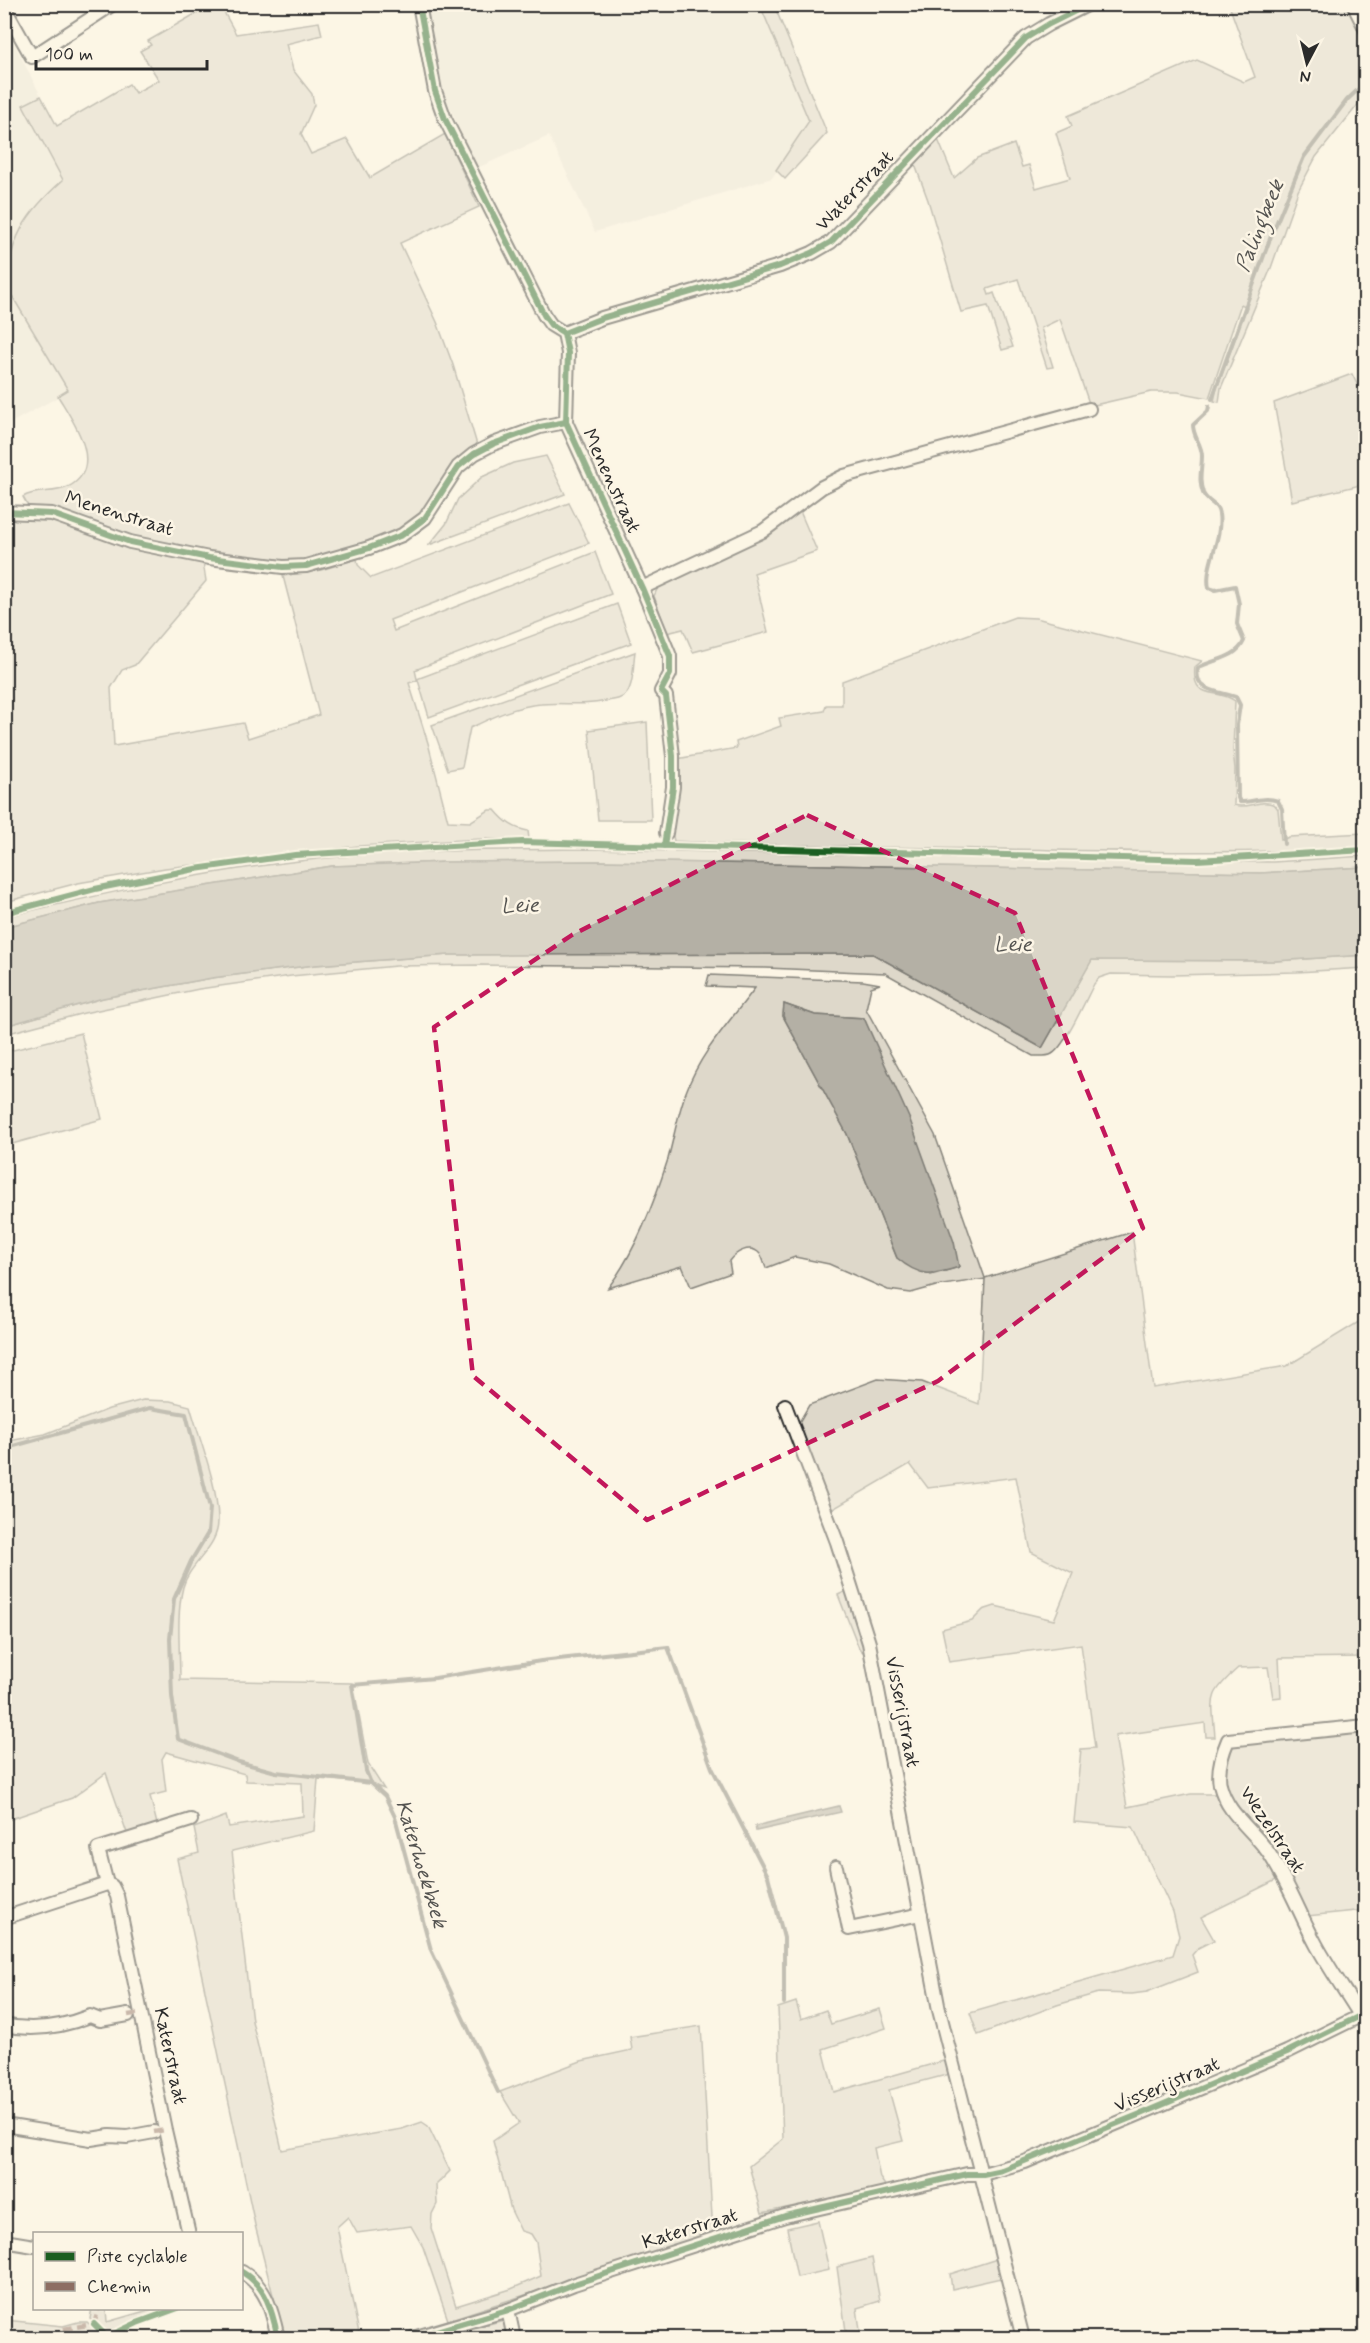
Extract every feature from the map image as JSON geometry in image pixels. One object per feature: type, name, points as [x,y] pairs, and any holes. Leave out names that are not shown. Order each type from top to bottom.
[{"type":"street","points":[[4,7],[32,57],[113,4]]},
{"type":"street","points":[[419,4],[433,81],[445,119],[544,315],[551,325],[564,333],[568,353],[566,422]]},
{"type":"street","points":[[1353,4],[1365,30]]},
{"type":"street","name":"Waterstraat","points":[[564,333],[602,318],[780,266],[812,253],[831,242],[1026,38],[1084,6]]},
{"type":"street","points":[[642,588],[763,531],[822,487],[844,476],[1089,409]]},
{"type":"street","name":"Menenstraat","points":[[4,512],[52,514],[130,542],[198,556],[283,567],[306,566],[369,548],[402,535],[425,518],[458,467],[474,454],[493,444],[540,427],[566,422],[642,588],[670,656],[671,664],[667,681],[661,691],[666,696],[673,756],[673,787],[666,833]]},
{"type":"street","name":"Visserijstraat","points":[[785,1405],[837,1542],[869,1643],[939,2010],[983,2174],[1023,2338]]},
{"type":"street","name":"Wezelstraat","points":[[1363,2020],[1316,1945],[1281,1873],[1267,1850],[1244,1826],[1232,1809],[1220,1783],[1220,1767],[1228,1740],[1365,1726]]},
{"type":"street","name":"Katerstraat","points":[[189,2232],[117,1896],[109,1885],[98,1849],[191,1820]]},
{"type":"street","points":[[836,1867],[849,1929],[921,1914]]},
{"type":"street","points":[[4,1918],[109,1885]]},
{"type":"street","points":[[4,2025],[37,2030],[76,2022],[90,2016],[100,2020],[128,2015]]},
{"type":"street","name":"Visserijstraat","points":[[983,2174],[1025,2162],[1363,2020]]},
{"type":"street","points":[[4,2125],[91,2139],[110,2136],[127,2137],[154,2132]]},
{"type":"street","name":"Katerstraat","points":[[413,2338],[508,2310],[585,2280],[785,2216],[967,2174],[983,2174]]},
{"type":"street","points":[[4,2241],[33,2246]]},
{"type":"street","points":[[243,2273],[256,2282],[262,2290],[271,2310],[278,2338]]},
{"type":"street","points":[[508,2310],[514,2338]]},
{"type":"highlighted area","points":[[807,815],[1015,913],[1143,1228],[938,1381],[647,1520],[473,1376],[434,1027],[572,935]]},
{"type":"shaded area","points":[[201,5],[220,5],[236,34],[319,22],[322,35],[286,44],[293,70],[312,94],[314,105],[301,134],[311,154],[347,139],[370,178],[445,134],[479,207],[400,243],[437,322],[453,365],[477,445],[455,462],[440,483],[428,507],[416,519],[402,529],[331,556],[293,562],[238,558],[135,539],[50,508],[28,506],[23,497],[68,487],[79,478],[85,468],[86,456],[78,430],[58,396],[68,390],[8,289],[15,241],[39,204],[63,180],[23,105],[41,96],[57,126],[129,84],[135,93],[159,80],[140,51],[151,45],[148,41],[204,9]]},
{"type":"shaded area","points":[[424,5],[760,5],[810,122],[772,178],[595,232],[549,136],[477,168],[443,92]]},
{"type":"shaded area","points":[[760,5],[774,5],[827,133],[785,179],[776,170],[809,121]]},
{"type":"shaded area","points":[[1229,5],[1365,5],[1365,96],[1316,157],[1298,191],[1271,268],[1221,388],[1219,402],[1214,401],[1217,388],[1247,307],[1241,304],[1209,398],[1178,392],[1151,392],[1090,406],[1060,319],[1041,328],[1053,367],[1047,368],[1018,279],[987,289],[989,295],[994,293],[1013,347],[1002,350],[988,306],[961,312],[928,200],[914,162],[937,137],[954,178],[977,158],[1014,144],[1022,167],[1029,165],[1036,188],[1070,178],[1056,133],[1072,126],[1068,116],[1197,60],[1244,82],[1255,77]]},
{"type":"shaded area","points":[[4,24],[41,96],[23,105],[63,180],[42,344],[69,391],[5,426]]},
{"type":"shaded area","points":[[1352,374],[1360,390],[1365,388],[1365,484],[1292,501],[1274,403]]},
{"type":"shaded area","points":[[546,456],[565,494],[429,545],[446,524],[458,499],[482,477],[513,463]]},
{"type":"shaded area","points":[[569,503],[589,543],[390,620],[394,631],[595,552],[611,594],[415,670],[417,679],[617,604],[631,643],[429,717],[418,680],[409,683],[428,743],[448,821],[470,822],[489,810],[495,810],[510,824],[528,831],[529,839],[480,839],[358,846],[165,868],[78,883],[5,902],[5,517],[37,517],[60,522],[129,547],[203,562],[206,581],[135,665],[122,670],[111,688],[114,746],[243,723],[248,738],[319,715],[283,576],[321,570],[357,559],[358,565],[371,578]]},
{"type":"shaded area","points":[[799,509],[817,551],[754,573],[768,632],[693,652],[683,629],[667,633],[654,596],[659,585]]},
{"type":"shaded area","points":[[1015,617],[1036,618],[1202,661],[1195,667],[1197,685],[1207,692],[1235,701],[1234,805],[1270,803],[1275,805],[1278,809],[1281,840],[1289,837],[1365,833],[1366,847],[1184,852],[674,841],[672,832],[677,759],[737,748],[736,742],[781,726],[779,718],[824,711],[826,705],[842,705],[842,681]]},
{"type":"shaded area","points":[[635,652],[631,684],[622,698],[594,703],[531,705],[496,716],[470,728],[462,767],[448,770],[432,725]]},
{"type":"shaded area","points":[[647,722],[651,820],[598,820],[589,730]]},
{"type":"shaded area","points":[[590,849],[1108,861],[1273,862],[1365,856],[1365,867],[1260,873],[599,861],[448,862],[332,866],[99,903],[5,927],[5,917],[118,891],[231,870],[308,860],[414,852]]},
{"type":"shaded area","points":[[873,954],[1042,1048],[1092,960],[1275,961],[1365,955],[1365,968],[1172,975],[1111,974],[1099,978],[1094,984],[1069,1033],[1057,1050],[1050,1055],[1043,1056],[1033,1056],[885,973],[766,968],[396,966],[291,976],[199,989],[84,1013],[5,1034],[5,1026],[103,998],[212,978],[315,965],[449,955]]},
{"type":"shaded area","points":[[709,975],[863,981],[880,984],[871,987],[866,1009],[935,1135],[985,1278],[1132,1232],[1153,1388],[1287,1366],[1365,1318],[1365,1657],[1279,1658],[1281,1697],[1273,1698],[1268,1667],[1238,1668],[1221,1685],[1214,1698],[1215,1737],[1206,1737],[1205,1723],[1115,1736],[1127,1807],[1191,1794],[1217,1794],[1264,1855],[1273,1871],[1276,1880],[1201,1917],[1214,1940],[1198,1948],[1192,1955],[1198,1972],[1147,1992],[1098,1993],[1057,2005],[978,2035],[970,2013],[1173,1955],[1179,1936],[1173,1912],[1133,1827],[1074,1822],[1081,1749],[1095,1748],[1081,1644],[949,1662],[942,1629],[972,1621],[983,1610],[995,1606],[1054,1620],[1073,1573],[1031,1552],[1016,1477],[928,1488],[910,1464],[828,1512],[798,1424],[809,1405],[878,1379],[922,1382],[979,1404],[985,1279],[936,1286],[911,1293],[888,1290],[829,1264],[795,1257],[766,1268],[760,1254],[747,1249],[739,1252],[729,1261],[731,1273],[691,1287],[682,1266],[608,1288],[636,1243],[650,1209],[668,1159],[681,1108],[692,1078],[716,1038],[755,988],[706,986]],"holes":[[[784,1004],[815,1015],[864,1018],[959,1267],[931,1275],[897,1258],[847,1134],[783,1016]]]},
{"type":"shaded area","points":[[81,1033],[102,1119],[5,1146],[5,1052]]},
{"type":"shaded area","points":[[143,1400],[170,1401],[190,1406],[211,1476],[217,1505],[218,1518],[214,1538],[183,1587],[179,1621],[180,1680],[353,1683],[368,1764],[384,1789],[368,1783],[318,1779],[314,1831],[232,1851],[252,2021],[282,2150],[402,2129],[422,2122],[428,2126],[450,2171],[436,2185],[437,2204],[432,2214],[431,2228],[456,2306],[511,2289],[541,2276],[536,2242],[531,2234],[521,2231],[511,2210],[493,2141],[519,2123],[500,2092],[581,2061],[632,2050],[630,2037],[701,2026],[713,2234],[448,2320],[423,2247],[411,2226],[357,2233],[348,2217],[337,2227],[360,2338],[284,2338],[255,2225],[177,1859],[199,1853],[194,1828],[226,1816],[229,1827],[303,1816],[302,1783],[246,1781],[245,1774],[166,1752],[162,1759],[166,1792],[150,1796],[157,1824],[127,1833],[106,1773],[72,1798],[5,1821],[4,1442],[45,1434],[109,1409]]},
{"type":"shaded area","points":[[849,1590],[866,1655],[859,1648],[838,1595]]},
{"type":"shaded area","points":[[1365,1730],[1365,1910],[1307,1916],[1232,1803],[1225,1782],[1229,1746]]},
{"type":"shaded area","points":[[796,2002],[801,2019],[826,2010],[831,2024],[880,2009],[886,2028],[823,2049],[834,2092],[947,2060],[950,2074],[889,2090],[903,2141],[874,2148],[880,2178],[886,2187],[762,2213],[749,2166],[783,2139],[778,2008]]},
{"type":"shaded area","points":[[818,2221],[829,2270],[797,2277],[787,2228]]},
{"type":"shaded area","points":[[872,2258],[880,2301],[857,2308],[861,2338],[847,2338],[837,2267]]},
{"type":"shaded area","points":[[997,2259],[1001,2278],[952,2289],[950,2274]]},
{"type":"shaded area","points":[[92,2310],[106,2310],[107,2322],[149,2310],[169,2310],[107,2334],[90,2319]]},
{"type":"shaded area","points":[[5,2320],[63,2326],[87,2322],[104,2338],[5,2338]]},
{"type":"shaded area","points":[[505,2320],[509,2338],[437,2338],[500,2321]]},
{"type":"water","name":"Leie","points":[[599,861],[1260,873],[1365,867],[1365,955],[1275,961],[1092,960],[1042,1048],[873,954],[449,955],[315,965],[212,978],[103,998],[5,1026],[5,927],[99,903],[332,866],[448,862]]},
{"type":"water","points":[[784,1004],[815,1015],[864,1018],[910,1120],[954,1242],[959,1267],[933,1273],[919,1272],[897,1258],[847,1134],[783,1016]]},
{"type":"water","points":[[839,1806],[841,1812],[756,1831],[755,1826]]},
{"type":"waterway","name":"Palingbeek","points":[[1212,399],[1271,236],[1304,157],[1347,100],[1366,82]]},
{"type":"waterway","name":"Palingbeek","points":[[1209,406],[1208,411],[1193,425],[1202,452],[1200,479],[1203,493],[1217,507],[1220,523],[1209,571],[1209,588],[1215,590],[1235,586],[1239,604],[1237,624],[1244,641],[1236,652],[1198,668],[1198,676],[1200,682],[1209,689],[1236,697],[1240,705],[1237,725],[1238,798],[1240,802],[1264,799],[1278,801],[1282,809],[1284,844]]},
{"type":"waterway","name":"Katerhoekbeek","points":[[4,1447],[150,1408],[186,1414],[210,1508],[208,1533],[191,1561],[174,1599],[170,1639],[172,1696],[178,1739],[239,1762],[276,1772],[371,1783],[385,1796],[395,1817],[431,1950],[498,2092]]},
{"type":"waterway","points":[[371,1783],[366,1771],[352,1685],[435,1678],[541,1661],[668,1647],[712,1768],[768,1876],[784,1938],[784,2003]]},
{"type":"marked path","points":[[128,2015],[141,2013]]},
{"type":"marked path","points":[[154,2132],[165,2130]]},
{"type":"marked path","points":[[94,2324],[98,2310]]},
{"type":"marked path","points":[[54,2338],[63,2329],[94,2324]]},
{"type":"cycle path","points":[[419,4],[435,91],[445,119],[544,315],[551,325],[564,333],[568,353],[566,422],[642,588],[670,656],[670,674],[661,691],[666,696],[673,756],[673,787],[664,846]]},
{"type":"cycle path","points":[[564,333],[602,318],[780,266],[812,253],[831,242],[1026,38],[1089,4]]},
{"type":"cycle path","points":[[4,512],[52,514],[130,542],[209,558],[283,567],[306,566],[369,548],[402,535],[425,518],[458,467],[474,454],[493,444],[540,427],[566,422]]},
{"type":"cycle path","points":[[4,913],[95,889],[195,869],[295,855],[522,842],[1197,860],[1366,850]]},
{"type":"cycle path","points":[[413,2338],[508,2310],[574,2284],[785,2216],[967,2174],[983,2174],[1002,2170],[1287,2052],[1360,2016],[1366,2025]]},
{"type":"cycle path","points":[[243,2273],[263,2292],[271,2309],[278,2338]]},
{"type":"cycle path","points":[[94,2324],[105,2335],[110,2336],[173,2310]]}]
